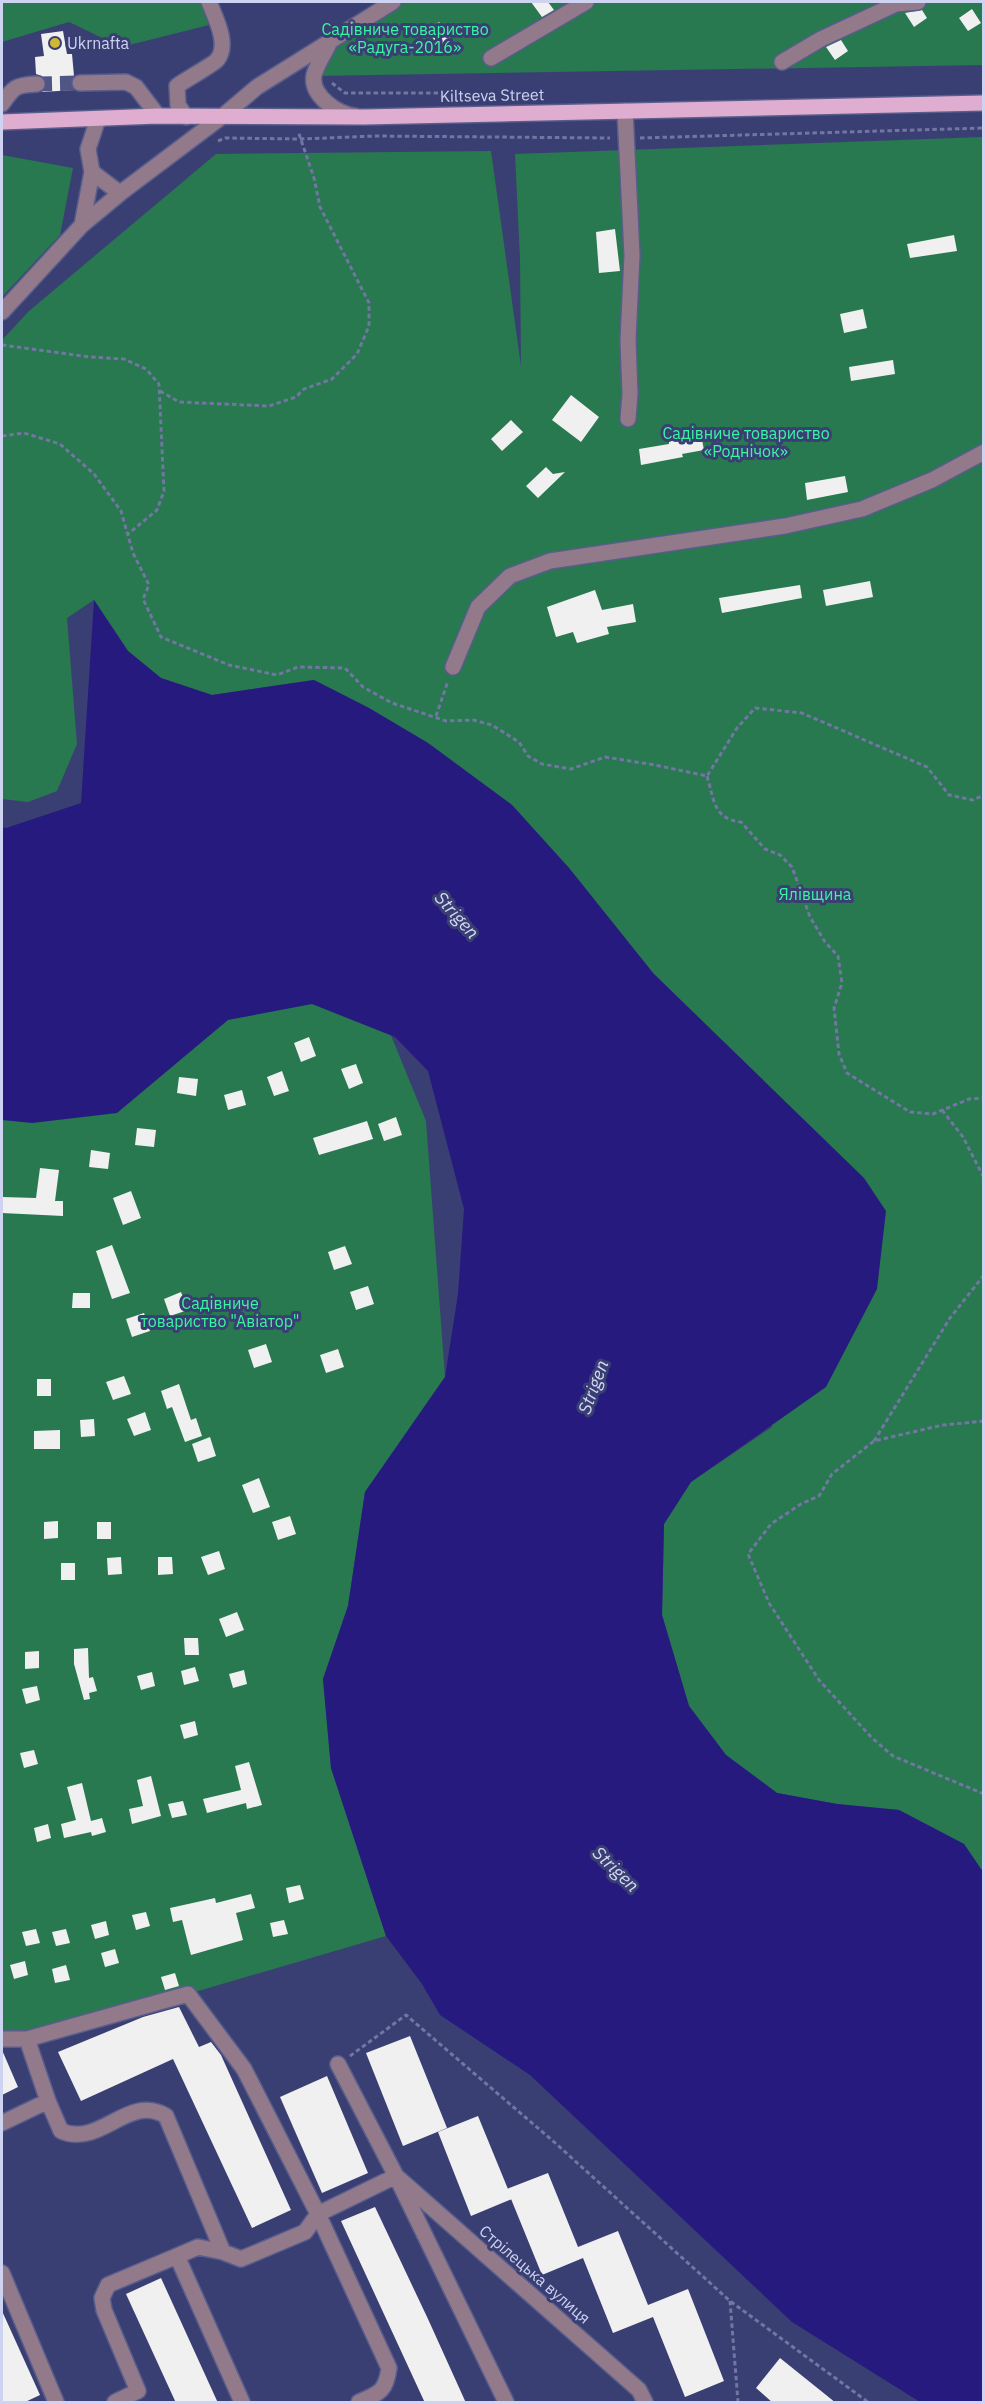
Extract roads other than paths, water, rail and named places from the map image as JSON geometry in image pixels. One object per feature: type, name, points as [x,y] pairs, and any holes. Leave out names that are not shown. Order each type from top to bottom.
[{"type":"main road","name":"Kiltseva Street","points":[[2,122],[158,116],[364,117],[444,113],[984,103]]},
{"type":"street","points":[[186,117],[178,105],[177,86],[216,62],[222,52],[220,30],[209,2]]},
{"type":"street","points":[[2,312],[82,225],[123,191],[224,115],[257,87],[393,2]]},
{"type":"street","points":[[491,58],[586,2]]},
{"type":"street","points":[[782,62],[821,39],[896,4],[918,2]]},
{"type":"street","points":[[331,40],[314,76],[320,94],[327,104],[346,115],[364,117]]},
{"type":"street","points":[[80,83],[126,82],[136,87],[158,116]]},
{"type":"street","points":[[2,104],[19,85],[37,84]]},
{"type":"street","points":[[625,111],[633,255],[628,340],[630,394],[628,419]]},
{"type":"street","points":[[82,225],[92,172],[88,149],[98,119]]},
{"type":"street","points":[[92,172],[117,191],[123,191]]},
{"type":"street","points":[[453,668],[478,607],[510,576],[550,561],[785,526],[862,509],[932,480],[984,452]]},
{"type":"street","points":[[2,2038],[27,2039],[188,1994],[244,2069],[318,2214],[389,2368],[387,2384],[378,2394],[359,2403]]},
{"type":"street","points":[[27,2039],[61,2131],[72,2136],[85,2135],[142,2109],[155,2109],[166,2116],[223,2252]]},
{"type":"street","points":[[338,2064],[396,2176],[506,2403]]},
{"type":"street","points":[[2,2123],[48,2101]]},
{"type":"street","points":[[115,2403],[141,2397],[104,2310],[102,2298],[108,2285],[198,2247],[223,2252],[241,2259],[305,2232],[318,2214],[396,2176]]},
{"type":"street","name":"Стрілецька вулиця","points":[[396,2176],[639,2390],[645,2403]]},
{"type":"street","points":[[177,2256],[242,2403]]},
{"type":"street","points":[[2,2273],[56,2403]]},
{"type":"water","name":"Strigen","points":[[94,600],[128,651],[161,678],[212,695],[314,680],[369,708],[428,743],[512,805],[569,868],[653,973],[864,1178],[886,1211],[877,1289],[826,1387],[691,1482],[664,1524],[662,1615],[689,1706],[726,1755],[777,1793],[837,1804],[899,1810],[964,1844],[983,1872],[983,2402],[920,2402],[792,2322],[530,2075],[440,2015],[422,1984],[386,1936],[331,1768],[323,1679],[348,1606],[365,1492],[445,1377],[458,1294],[464,1209],[428,1071],[395,1037],[312,1004],[228,1020],[117,1113],[32,1123],[2,1120],[2,827],[6,828],[81,803]]},
{"type":"tunnel","points":[[37,84],[80,83]]},
{"type":"place","name":"Ukrnafta","points":[[55,43]]},
{"type":"park label","name":"Садівниче товариство «Радуга-2016»","points":[[405,38]]},
{"type":"park label","name":"Садівниче товариство «Роднічок»","points":[[746,442]]},
{"type":"park label","name":"Ялівщина","points":[[815,894]]},
{"type":"park label","name":"Садівниче товариство \"Авіатор\"","points":[[220,1312]]}]
